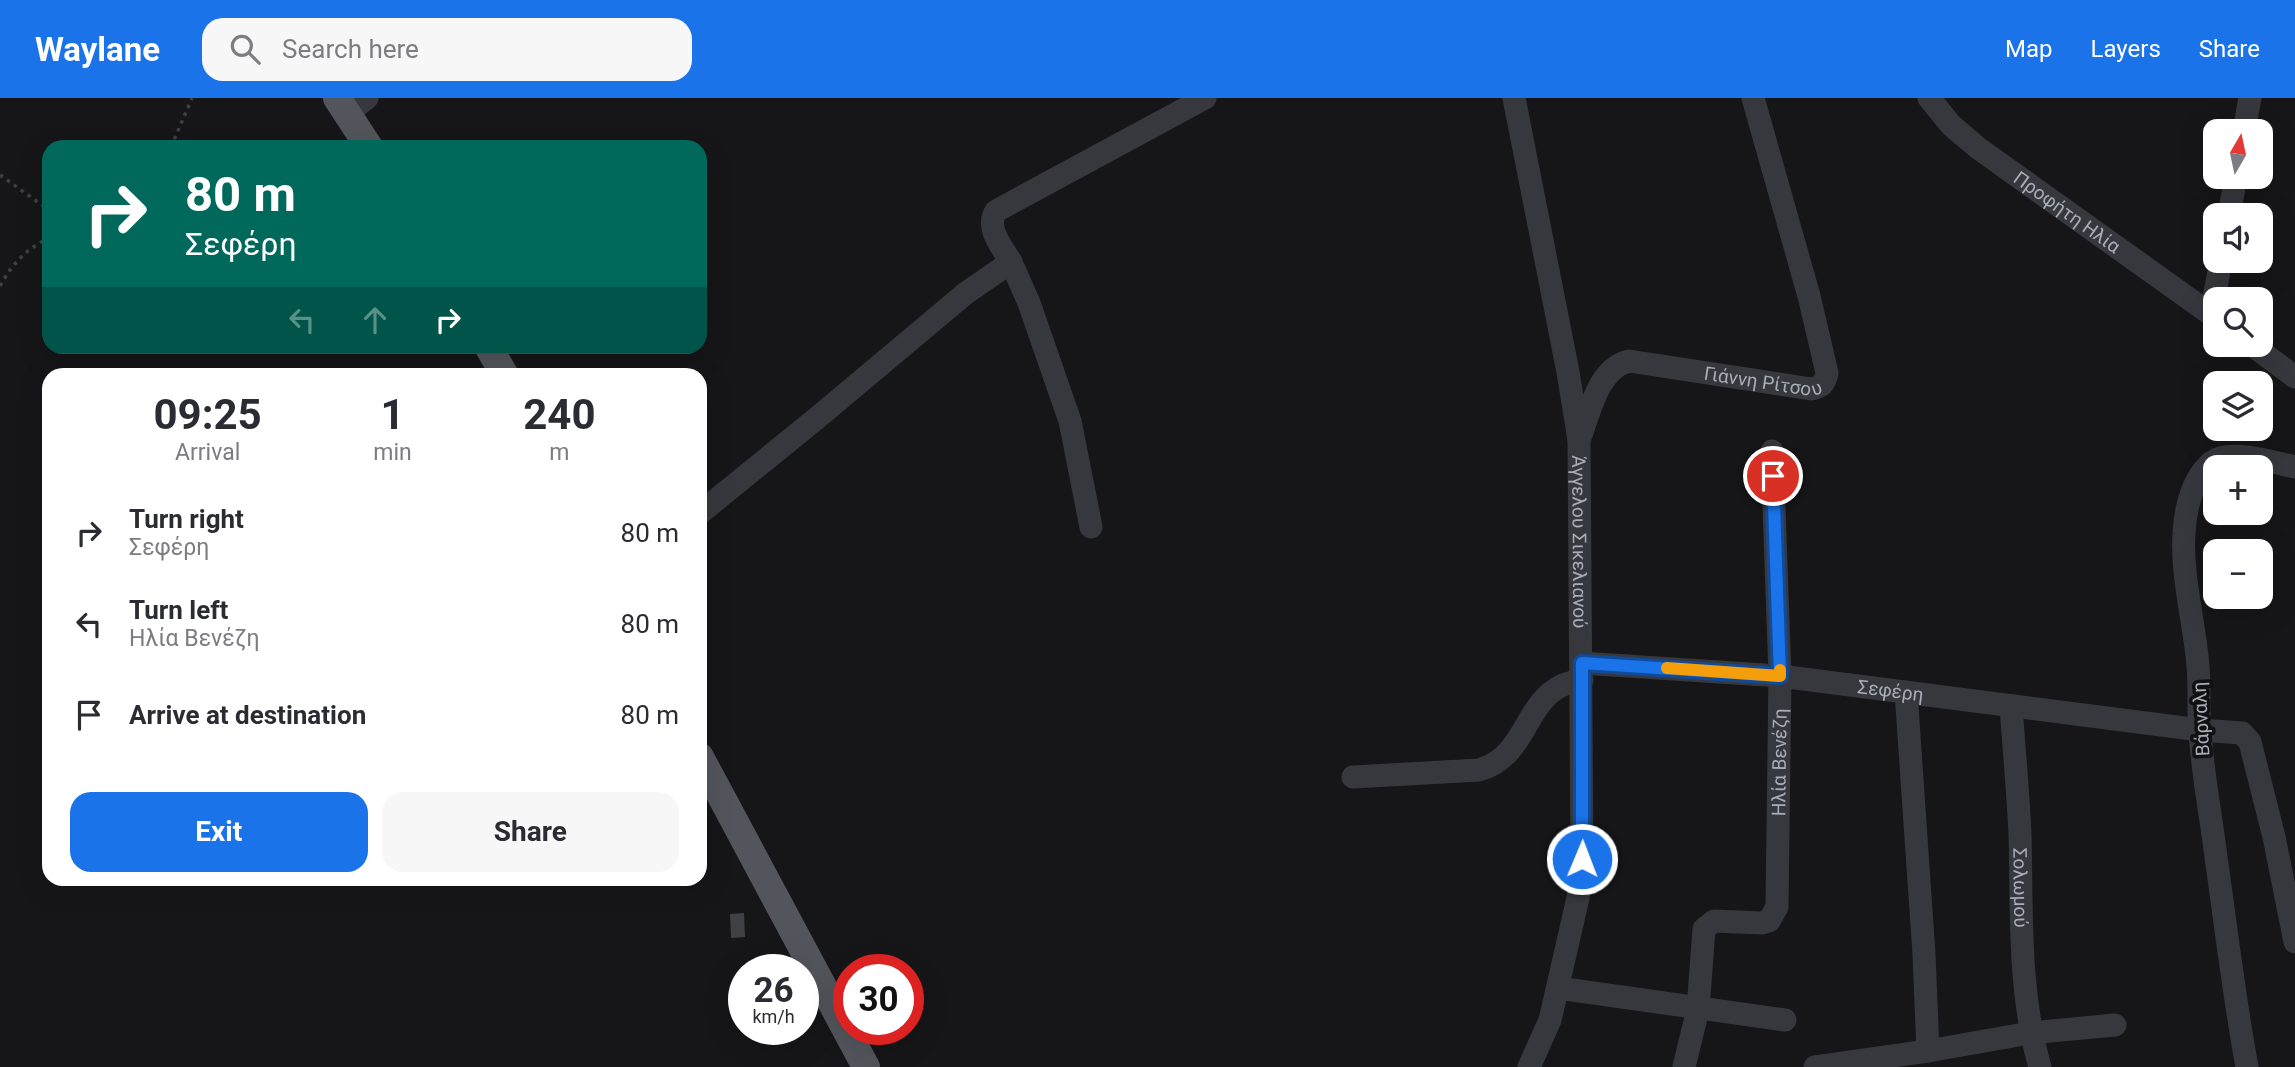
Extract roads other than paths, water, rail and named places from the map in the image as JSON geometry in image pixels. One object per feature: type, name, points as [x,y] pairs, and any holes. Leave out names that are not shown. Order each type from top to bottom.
[{"type":"main road","points":[[351,103],[366,140]]},
{"type":"main road","points":[[707,770],[866,1067]]},
{"type":"street","points":[[1091,527],[1070,421],[1029,303],[993,230],[992,217],[996,211],[1205,98]]},
{"type":"street","name":"Άγγελου Σικελιανού","points":[[1514,98],[1579,440],[1582,859],[1578,898],[1558,988],[1547,1030],[1529,1067]]},
{"type":"street","name":"Γιάννη Ρίτσου","points":[[1579,440],[1602,382],[1618,364],[1629,361],[1811,389],[1826,382],[1827,373],[1809,296],[1753,98]]},
{"type":"street","name":"Προφήτη Ηλία","points":[[1929,98],[1941,115],[1979,148],[2203,309]]},
{"type":"street","points":[[2246,119],[2250,98]]},
{"type":"street","points":[[707,507],[966,293],[1011,262]]},
{"type":"street","points":[[2268,357],[2295,377]]},
{"type":"street","name":"Ηλία Βενέζη","points":[[1698,1009],[1703,929],[1714,921],[1769,921],[1777,907],[1780,676],[1772,451]]},
{"type":"street","name":"Βάρναλη","points":[[2247,1067],[2238,1018],[2200,730],[2198,665],[2184,551],[2186,514],[2203,472],[2220,457],[2239,456],[2295,467]]},
{"type":"street","points":[[1353,778],[1479,770],[1492,766],[1509,752],[1547,697],[1582,671]]},
{"type":"street","name":"Σεφέρη","points":[[1582,671],[1780,676],[2200,730],[2242,733],[2249,742],[2274,838],[2295,942]]},
{"type":"street","points":[[1906,692],[1928,1051]]},
{"type":"street","name":"Σολωμού","points":[[2011,706],[2030,1033],[2040,1067]]},
{"type":"street","points":[[1558,988],[1785,1020]]},
{"type":"street","points":[[1684,1067],[1698,1009]]},
{"type":"street","points":[[1815,1067],[2030,1033],[2115,1025]]}]
